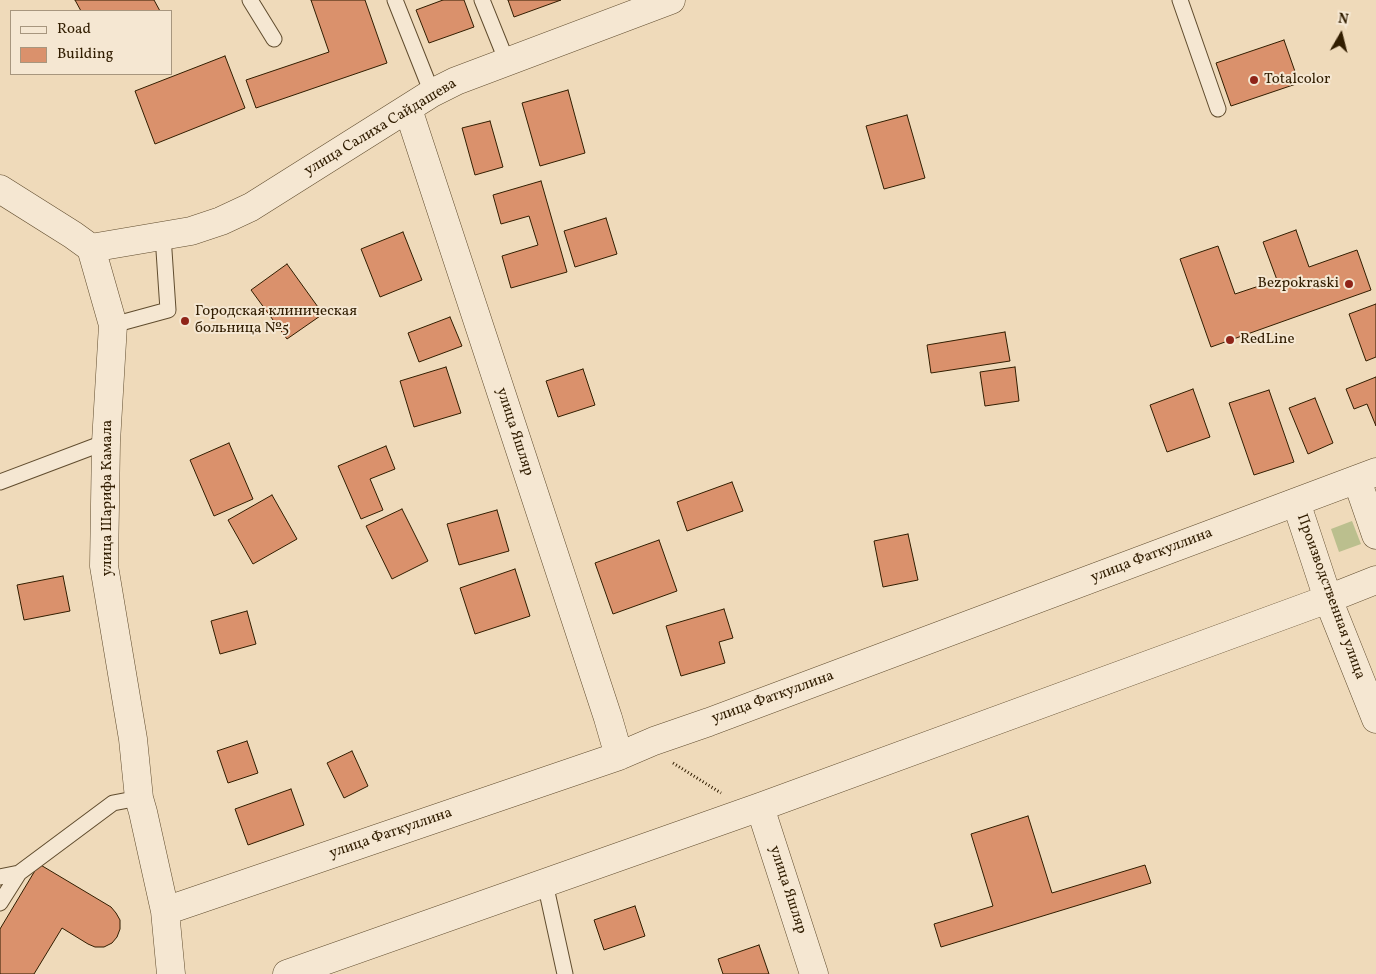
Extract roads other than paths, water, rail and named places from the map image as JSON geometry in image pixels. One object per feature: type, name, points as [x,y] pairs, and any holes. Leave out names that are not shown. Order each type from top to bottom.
[{"type":"street","name":"улица Салиха Сайдашева","points":[[91,248],[191,231],[221,221],[252,207],[432,93],[456,81],[672,0]]},
{"type":"street","name":"улица Яшляр","points":[[408,109],[619,756]]},
{"type":"street","points":[[0,189],[91,248]]},
{"type":"street","name":"улица Шарифа Камала","points":[[91,248],[113,325],[106,442],[104,566],[133,739],[138,798],[143,812],[165,910],[171,974]]},
{"type":"street","name":"улица Фаткуллина","points":[[165,910],[619,756],[654,741],[1366,476]]},
{"type":"street","points":[[1366,476],[1376,535]]},
{"type":"street","name":"Производственная улица","points":[[1296,502],[1328,599],[1376,719]]},
{"type":"street","points":[[289,974],[760,807],[1376,580]]},
{"type":"street","name":"улица Яшляр","points":[[760,807],[814,974]]},
{"type":"lane","points":[[250,0],[274,39]]},
{"type":"lane","points":[[395,0],[432,93]]},
{"type":"lane","points":[[482,0],[507,62]]},
{"type":"lane","points":[[1180,0],[1218,108]]},
{"type":"lane","points":[[113,325],[168,310],[163,236]]},
{"type":"lane","points":[[0,482],[106,442]]},
{"type":"lane","points":[[0,903],[19,873],[113,803],[138,798]]},
{"type":"lane","points":[[0,877],[19,873]]},
{"type":"lane","points":[[545,883],[565,974]]},
{"type":"place","name":"Totalcolor","points":[[1254,80]]},
{"type":"place","name":"Bezpokraski","points":[[1349,284]]},
{"type":"place","name":"Городская клиническая больница №5","points":[[185,321]]},
{"type":"place","name":"RedLine","points":[[1230,340]]}]
